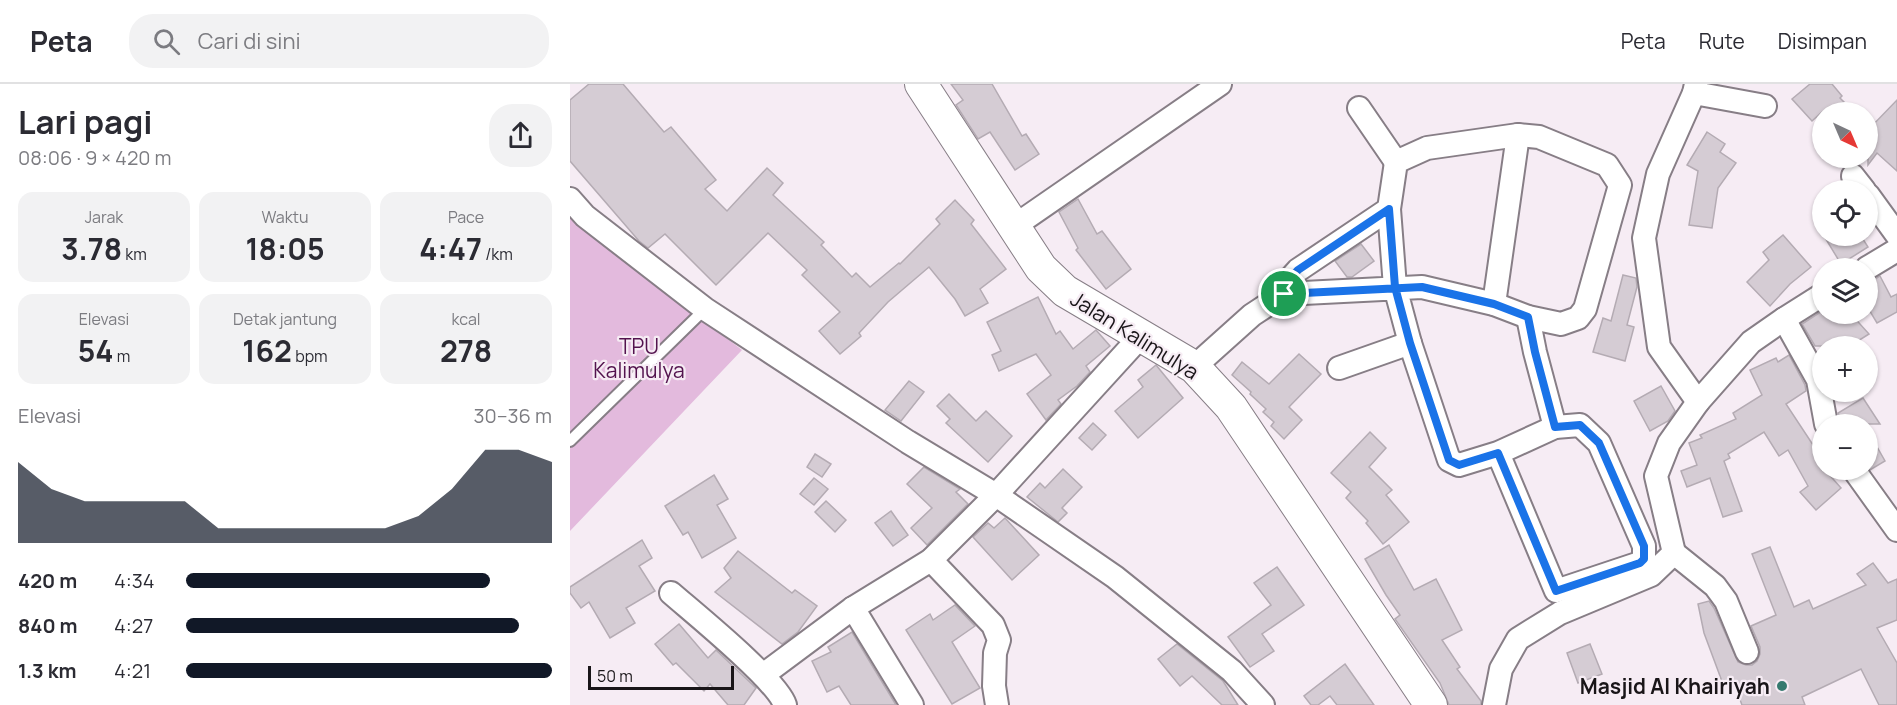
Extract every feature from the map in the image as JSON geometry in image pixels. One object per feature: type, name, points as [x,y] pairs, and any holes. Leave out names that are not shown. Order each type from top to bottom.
[{"type":"street","name":"Jalan Kalimulya","points":[[921,84],[1041,268],[1065,291],[1194,367],[1231,407],[1431,705]]},
{"type":"street","points":[[1013,227],[1220,84]]},
{"type":"street","points":[[1698,402],[1659,347],[1644,238],[1658,174],[1695,89],[1765,106]]},
{"type":"street","points":[[1359,108],[1396,162],[1389,209],[1395,287],[1410,343],[1449,460],[1459,465],[1498,453],[1555,427],[1580,425],[1599,443],[1644,546],[1644,559],[1640,563],[1556,591],[1498,453]]},
{"type":"street","points":[[1194,367],[1252,315],[1284,294],[1422,287],[1494,304],[1528,317],[1561,324],[1578,318],[1586,309],[1620,185],[1607,165],[1539,137],[1518,135],[1427,148],[1396,162]]},
{"type":"street","points":[[1494,304],[1518,135]]},
{"type":"street","points":[[570,198],[585,216],[705,309],[908,442],[996,495],[1115,577],[1232,671],[1263,705]]},
{"type":"street","points":[[1284,294],[1289,280],[1298,270],[1389,209]]},
{"type":"street","points":[[1878,209],[1897,235]]},
{"type":"street","points":[[1878,261],[1897,250]]},
{"type":"street","points":[[1747,652],[1726,601],[1715,586],[1674,552],[1656,476],[1669,443],[1698,402],[1751,342],[1812,301]]},
{"type":"street","points":[[1528,317],[1555,427]]},
{"type":"street","points":[[1784,319],[1818,380],[1824,414]]},
{"type":"street","points":[[763,675],[853,608],[931,560],[996,495],[1141,336]]},
{"type":"street","points":[[1339,368],[1410,343]]},
{"type":"street","points":[[1861,480],[1897,530]]},
{"type":"street","points":[[1494,705],[1501,669],[1518,639],[1560,613],[1651,575],[1674,552]]},
{"type":"street","points":[[931,560],[993,625],[999,640],[995,653],[994,686],[997,705]]},
{"type":"street","points":[[671,593],[763,675],[783,699],[785,705]]},
{"type":"street","points":[[853,608],[912,705]]},
{"type":"lane","points":[[570,441],[705,309]]},
{"type":"green space","name":"TPU Kalimulya","points":[[570,209],[600,240],[742,350],[570,531]]},
{"type":"building","points":[[589,84],[623,84],[664,132],[671,127],[716,180],[705,189],[727,211],[767,168],[783,183],[773,195],[824,242],[821,245],[852,277],[856,273],[870,287],[900,264],[940,224],[936,219],[955,200],[974,220],[971,224],[1006,269],[980,289],[988,303],[965,316],[955,299],[929,267],[888,302],[859,333],[861,336],[840,354],[819,331],[840,312],[802,275],[807,270],[768,233],[716,285],[665,234],[648,248],[639,241],[570,161],[570,100]]},
{"type":"building","points":[[951,84],[992,84],[1022,136],[1026,134],[1039,154],[1015,170],[990,132],[978,139],[956,105],[963,100]]},
{"type":"building","points":[[1810,84],[1832,84],[1844,102],[1812,102],[1812,121],[1792,99]]},
{"type":"building","points":[[1897,100],[1897,171],[1878,154],[1878,120]]},
{"type":"building","points":[[1707,132],[1725,144],[1720,152],[1736,163],[1718,188],[1712,228],[1689,225],[1698,171],[1687,165]]},
{"type":"building","points":[[1078,199],[1097,234],[1102,231],[1131,269],[1106,289],[1076,250],[1078,248],[1059,212]]},
{"type":"building","points":[[1783,235],[1811,267],[1790,284],[1770,306],[1747,282],[1769,260],[1763,252]]},
{"type":"building","points":[[1361,244],[1374,261],[1352,277],[1347,277],[1335,261]]},
{"type":"building","points":[[1830,246],[1868,247],[1851,258],[1837,258]]},
{"type":"building","points":[[1623,275],[1636,278],[1637,287],[1627,325],[1634,327],[1625,361],[1593,352],[1603,318],[1611,321]]},
{"type":"building","points":[[1880,276],[1891,297],[1897,294],[1897,312],[1878,322],[1878,277]]},
{"type":"building","points":[[1038,297],[1056,334],[1060,331],[1073,349],[1096,330],[1110,346],[1086,366],[1090,372],[1077,386],[1058,400],[1061,404],[1046,420],[1027,394],[1051,375],[1036,354],[999,371],[992,355],[1001,351],[987,322]]},
{"type":"building","points":[[1812,318],[1812,324],[1860,324],[1869,334],[1866,336],[1812,336],[1812,341],[1802,324]]},
{"type":"building","points":[[1299,354],[1321,374],[1289,407],[1302,420],[1284,439],[1271,426],[1274,422],[1263,412],[1266,409],[1232,375],[1242,362],[1269,384]]},
{"type":"building","points":[[1789,355],[1805,385],[1806,391],[1786,404],[1812,443],[1812,480],[1834,480],[1841,488],[1816,510],[1800,492],[1808,486],[1788,450],[1779,456],[1764,432],[1728,454],[1730,458],[1724,461],[1742,511],[1723,517],[1710,478],[1687,487],[1681,471],[1697,465],[1689,443],[1702,438],[1700,435],[1736,419],[1733,413],[1762,395],[1750,370],[1776,358],[1778,362]]},
{"type":"building","points":[[1156,365],[1183,398],[1138,438],[1115,411],[1143,387],[1138,380]]},
{"type":"building","points":[[909,381],[924,392],[901,421],[885,410]]},
{"type":"building","points":[[1661,386],[1675,411],[1668,421],[1650,431],[1634,401]]},
{"type":"building","points":[[949,394],[976,421],[986,411],[1012,436],[988,462],[946,423],[950,419],[937,406]]},
{"type":"building","points":[[1856,402],[1866,402],[1873,414],[1838,414]]},
{"type":"building","points":[[1093,423],[1106,435],[1092,450],[1079,438]]},
{"type":"building","points":[[1370,432],[1386,448],[1369,467],[1392,490],[1386,495],[1409,522],[1383,544],[1366,523],[1368,521],[1346,498],[1351,492],[1331,473]]},
{"type":"building","points":[[1878,449],[1885,461],[1878,465]]},
{"type":"building","points":[[815,454],[831,464],[822,477],[807,467]]},
{"type":"building","points":[[924,467],[960,489],[956,492],[968,504],[927,545],[911,528],[932,508],[907,484]]},
{"type":"building","points":[[1063,469],[1082,487],[1062,508],[1067,513],[1058,522],[1027,497],[1040,483],[1045,488]]},
{"type":"building","points":[[714,475],[728,499],[717,505],[736,538],[702,558],[688,532],[683,535],[665,506]]},
{"type":"building","points":[[814,478],[828,489],[814,505],[800,494]]},
{"type":"building","points":[[826,501],[846,520],[835,532],[815,512]]},
{"type":"building","points":[[891,511],[908,535],[893,546],[875,523]]},
{"type":"building","points":[[1005,518],[1039,555],[1012,580],[973,537],[988,523],[994,528]]},
{"type":"building","points":[[642,540],[652,558],[639,566],[655,591],[626,608],[635,623],[610,638],[589,602],[581,608],[570,593],[570,587]]},
{"type":"building","points":[[1389,545],[1414,590],[1436,579],[1462,630],[1442,640],[1460,667],[1457,669],[1481,701],[1481,705],[1449,705],[1440,683],[1395,619],[1400,615],[1365,559]]},
{"type":"building","points":[[1770,547],[1794,607],[1809,600],[1813,609],[1866,585],[1857,574],[1873,563],[1888,583],[1897,579],[1897,620],[1877,628],[1897,663],[1897,705],[1879,705],[1861,669],[1802,697],[1805,705],[1742,705],[1733,681],[1723,684],[1704,633],[1698,604],[1709,601],[1738,662],[1752,665],[1757,661],[1760,647],[1751,626],[1776,615],[1752,554]]},
{"type":"building","points":[[738,551],[792,593],[795,590],[817,606],[798,632],[782,644],[715,592],[731,578],[724,568]]},
{"type":"building","points":[[1277,567],[1304,605],[1262,634],[1274,651],[1250,667],[1228,637],[1271,605],[1254,583]]},
{"type":"building","points":[[955,605],[975,626],[952,642],[980,688],[952,704],[906,630],[930,614],[933,620]]},
{"type":"building","points":[[679,624],[708,658],[716,650],[756,688],[744,705],[728,705],[710,684],[704,691],[676,663],[673,665],[655,644]]},
{"type":"building","points":[[852,632],[896,705],[851,705],[839,686],[827,692],[812,661],[831,652],[828,647]]},
{"type":"building","points":[[1177,644],[1223,681],[1238,705],[1222,705],[1192,676],[1180,686],[1158,659]]},
{"type":"building","points":[[1590,644],[1602,674],[1578,683],[1567,653]]},
{"type":"building","points":[[1345,664],[1374,705],[1337,705],[1330,696],[1318,705],[1311,705],[1304,696]]},
{"type":"place","name":"Masjid Al Khairiyah","points":[[1782,686]]},
{"type":"route","points":[[1284,294],[1289,280],[1298,270],[1389,209],[1395,287],[1410,343],[1449,460],[1459,465],[1498,453],[1556,591],[1640,563],[1644,559],[1644,546],[1599,443],[1580,425],[1555,427],[1544,391],[1528,317],[1494,304],[1422,287],[1395,287],[1284,294]]}]
